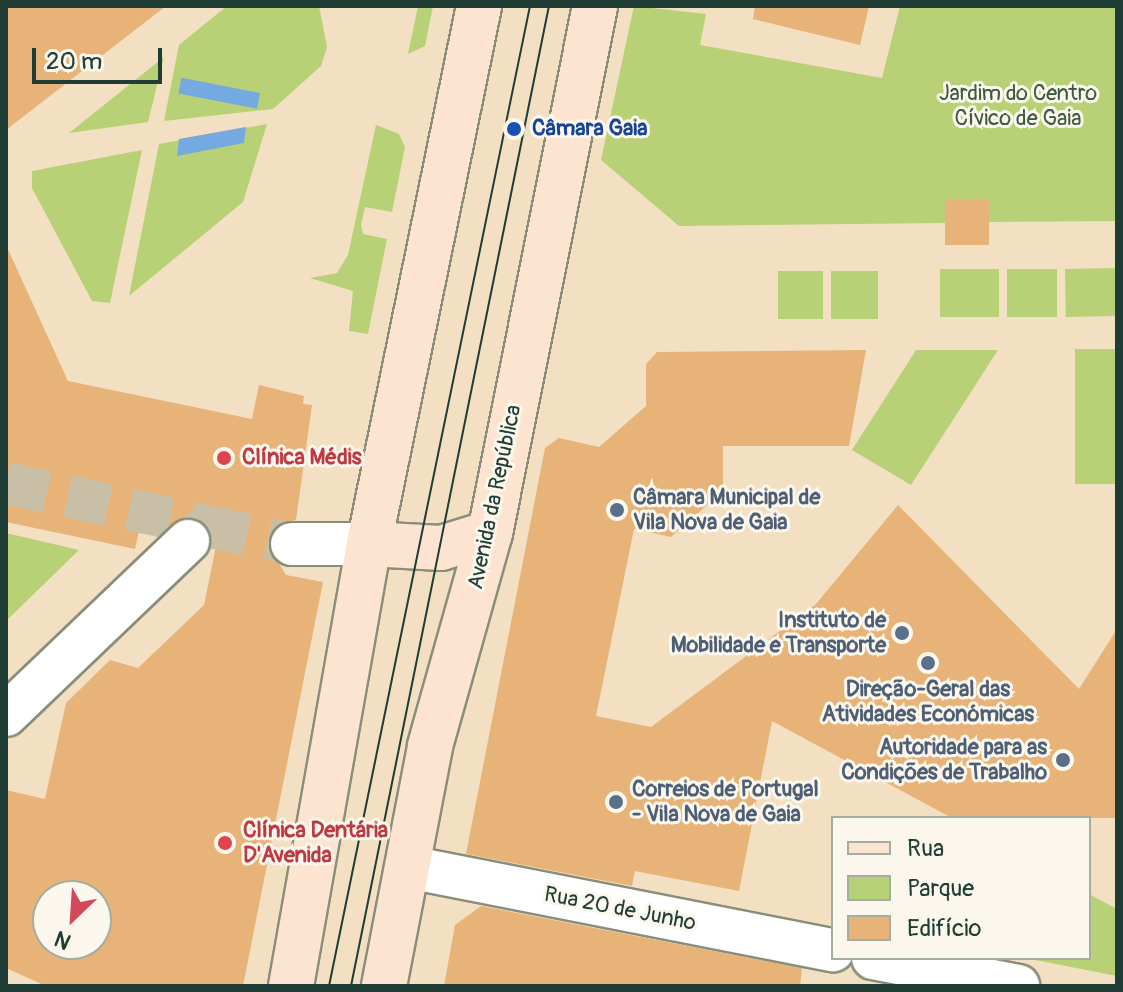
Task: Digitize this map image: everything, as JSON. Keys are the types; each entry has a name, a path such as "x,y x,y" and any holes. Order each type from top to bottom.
{"main road":[{"path":"291,986 369,544 479,6"},
{"name":"Avenida da República","path":"384,986 430,746 490,533 595,6"},
{"path":"369,544 441,548 490,533"}],"street":[{"path":"6,715 188,541"},
{"path":"292,544 369,544"},
{"name":"Rua 20 de Junho","path":"408,867 831,950"},
{"path":"883,960 1018,986"}],"green space":[{"path":"227,6 319,6 327,47 321,66 273,109 164,121 179,45"},
{"path":"418,6 433,6 425,46 408,54"},
{"name":"Jardim do Centro Cívico de Gaia","path":"634,6 706,14 700,45 882,78 900,6 1117,6 1117,221 989,222 989,200 945,200 945,223 679,226 601,160"},
{"path":"164,57 148,122 69,133"},
{"path":"267,124 243,202 129,296 159,144"},
{"path":"376,125 399,134 405,147 392,212 365,207 361,225 363,234 387,239 368,334 349,331 353,291 310,278 337,273 348,255"},
{"path":"142,150 110,303 92,301 32,188 32,171"},
{"path":"1116,268 1117,316 1066,317 1065,269"},
{"path":"940,269 999,269 999,317 940,317"},
{"path":"1007,269 1057,269 1057,317 1007,317"},
{"path":"778,271 823,271 823,319 778,319"},
{"path":"831,271 878,271 878,319 831,319"},
{"path":"1075,349 1117,349 1117,484 1075,484"},
{"path":"916,350 998,350 911,485 852,450"},
{"path":"6,533 79,550 6,621"},
{"path":"1091,895 1117,909 1117,976 1035,960 1091,960"}],"water":[{"path":"181,78 260,93 257,109 178,93"},
{"path":"246,127 244,143 177,156 179,139"}],"building":[{"path":"6,6 166,6 6,130"},
{"path":"755,6 869,6 860,45 753,19"},
{"path":"945,200 989,200 989,245 945,245"},
{"path":"6,245 68,381 252,419 259,385 304,396 303,404 312,405 296,520 279,524 268,545 286,575 323,582 243,986 46,986 6,968 6,790 45,799 66,703 110,660 138,668 204,605 216,546 194,518 160,535 139,531 135,549 6,522"},
{"path":"866,350 849,446 723,446 723,491 671,537 634,529 596,716 651,727 816,604 898,505 1079,689 1117,629 1117,818 948,816 772,721 739,891 635,871 632,886 466,854 545,448 559,438 599,447 646,406 646,364 657,352"},
{"path":"481,906 802,968 800,986 444,986 455,925"}],"tunnel":[{"path":"6,483 206,526"},
{"path":"188,541 206,526 292,544"}],"tram line":[{"path":"329,986 530,6"},
{"path":"351,986 549,6"}],"place":[{"name":"Câmara Gaia","path":"514,129"},
{"name":"Clínica Médis","path":"224,458"},
{"name":"Câmara Municipal de Vila Nova de Gaia","path":"617,510"},
{"name":"Instituto de Mobilidade e Transporte","path":"902,633"},
{"name":"Direção-Geral das Atividades Económicas","path":"928,663"},
{"name":"Autoridade para as Condições de Trabalho","path":"1063,760"},
{"name":"Correios de Portugal - Vila Nova de Gaia","path":"616,802"},
{"name":"Clínica Dentária D'Avenida","path":"225,843"}]}
